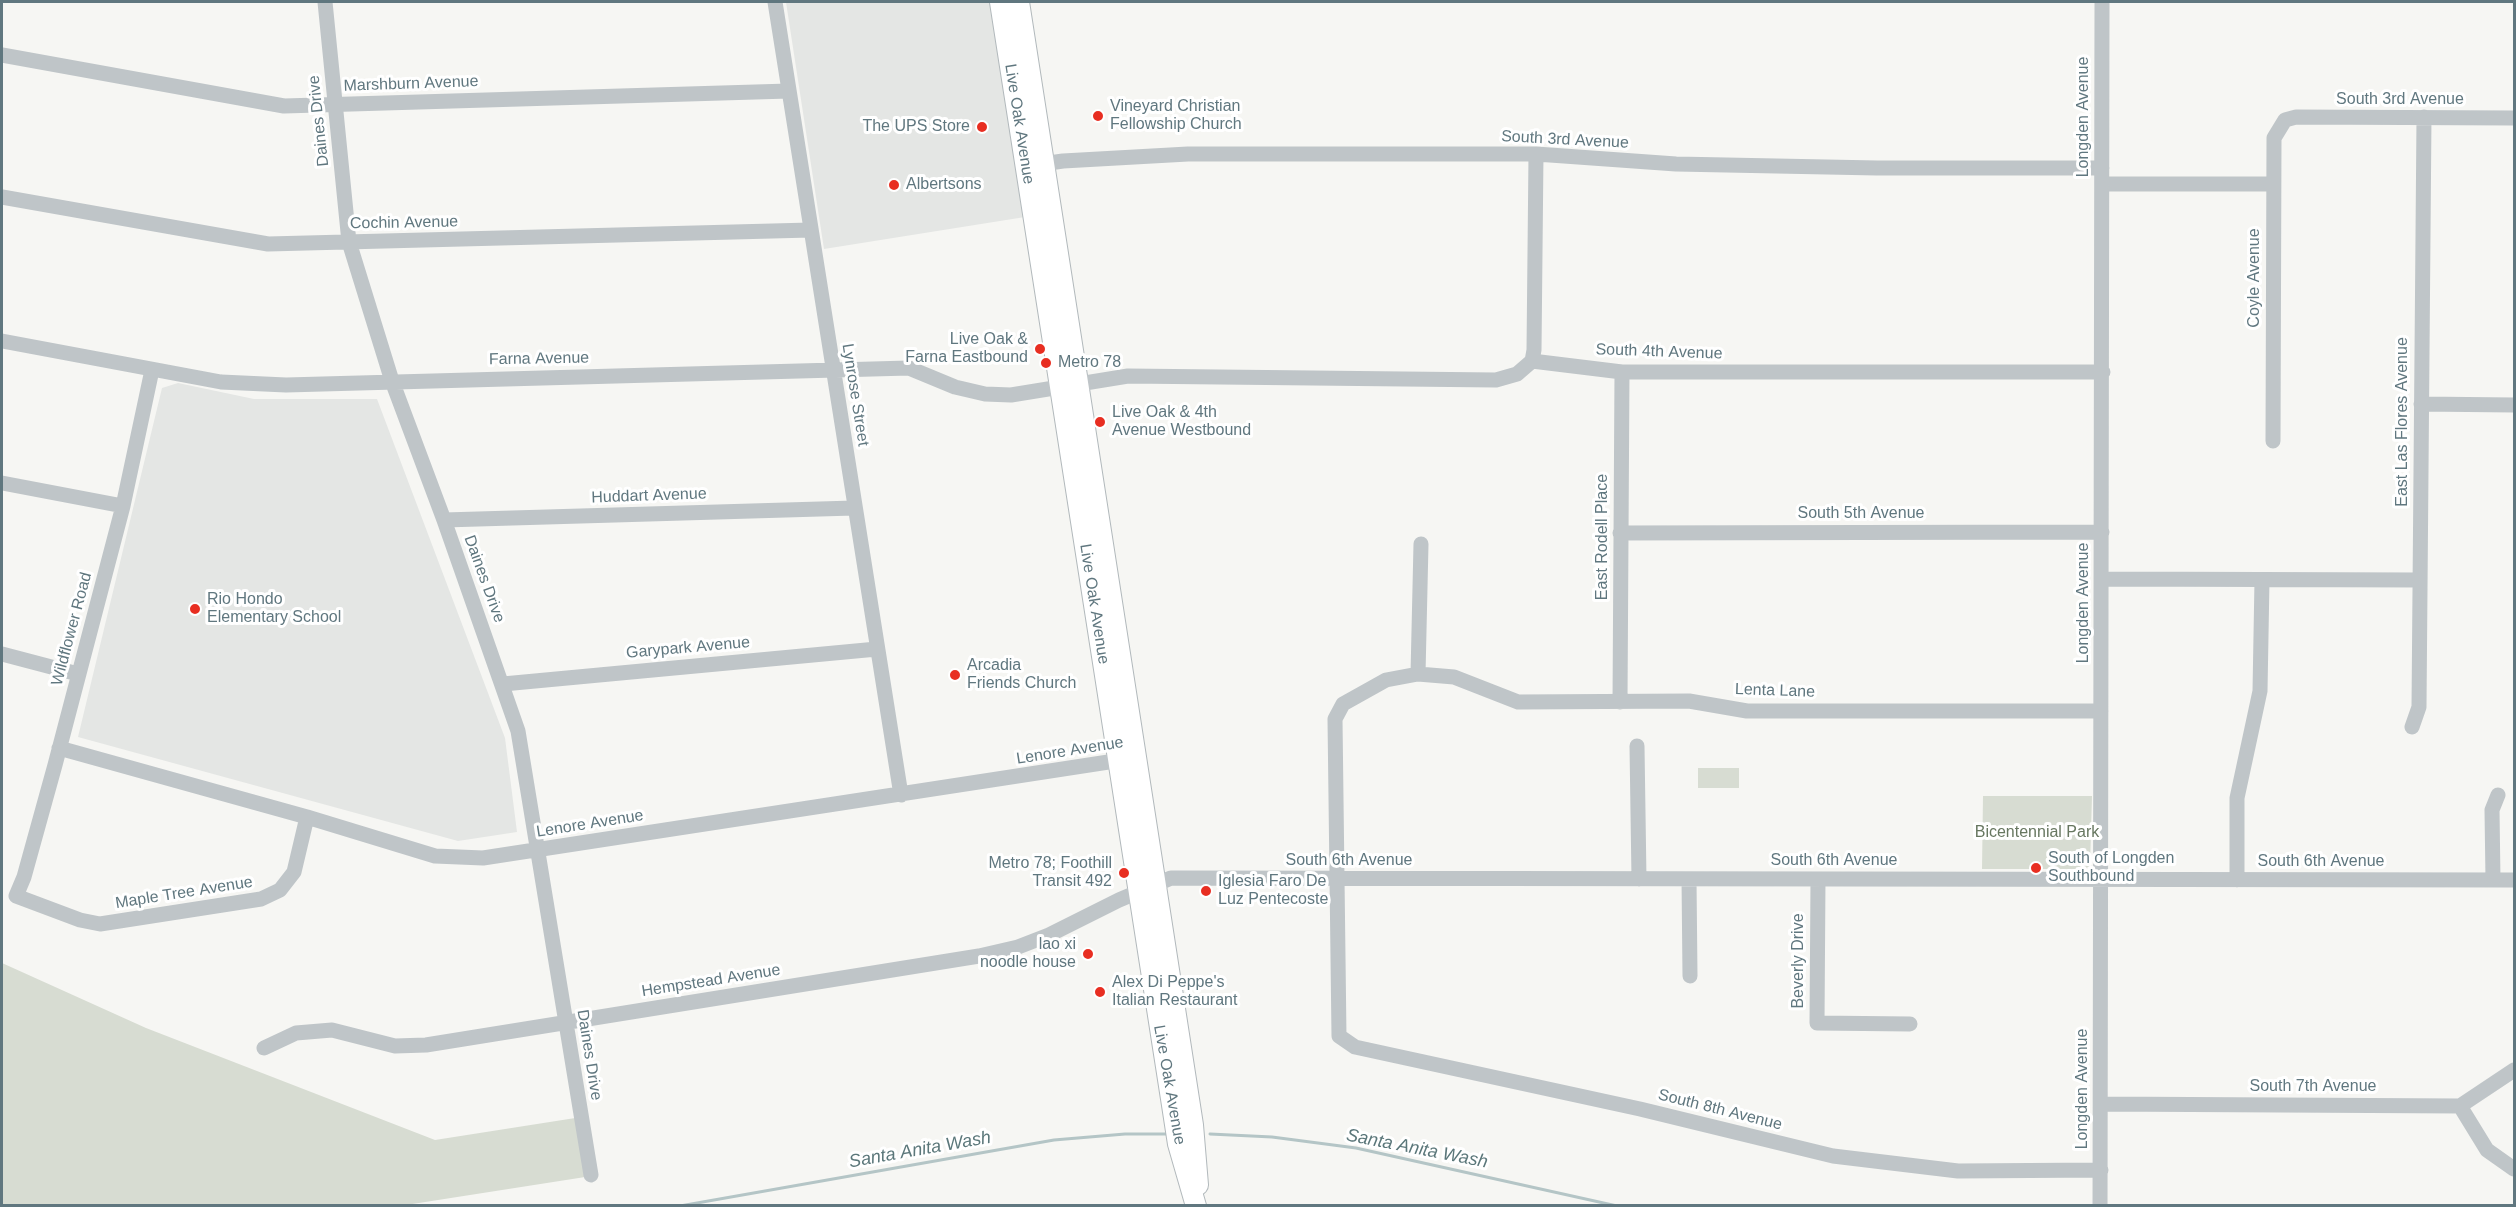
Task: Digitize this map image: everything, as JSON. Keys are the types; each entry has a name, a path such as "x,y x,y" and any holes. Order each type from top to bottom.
{"main road":[{"name":"Live Oak Avenue","path":"1000,2 1036,165"},
{"name":"Live Oak Avenue","path":"1019,2 1036,165 1069,387 1198,1206"}],"street":[{"name":"Daines Drive","path":"325,2 349,242 392,381 518,730 591,1175"},
{"name":"Lynrose Street","path":"775,2 900,795"},
{"name":"Longden Avenue","path":"2100,1206 2102,2"},
{"name":"Marshburn Avenue","path":"2,55 284,106 789,92"},
{"name":"South 3rd Avenue","path":"2285,120 2296,117 2514,118"},
{"name":"East Las Flores Avenue","path":"2412,727 2420,707 2424,117"},
{"name":"Coyle Avenue","path":"2273,441 2274,138 2285,120"},
{"name":"South 3rd Avenue","path":"1036,165 1188,154 1536,154 1676,164 1876,168 2273,184"},
{"path":"1069,387 1128,376 1496,380 1517,374 1532,361 1534,350 1536,154"},
{"name":"Cochin Avenue","path":"2,197 268,244 811,230"},
{"name":"Farna Avenue","path":"2,341 221,382 286,385 909,368 955,387 986,394 1011,395 1069,387"},
{"name":"South 4th Avenue","path":"1532,361 1622,372 2103,372"},
{"name":"Wildflower Road","path":"16,896 24,877 123,506 152,370"},
{"name":"East Rodell Place","path":"1620,702 1622,372"},
{"path":"2421,404 2514,405"},
{"path":"2,483 123,506"},
{"name":"Huddart Avenue","path":"444,520 854,508"},
{"name":"South 5th Avenue","path":"1620,533 2102,532"},
{"path":"1418,674 1422,544"},
{"path":"2102,579 2420,580"},
{"path":"2237,880 2237,798 2260,691 2262,580"},
{"name":"Garypark Avenue","path":"503,684 877,649"},
{"path":"2,654 78,674"},
{"name":"Lenta Lane","path":"1339,1036 1335,719 1343,704 1386,680 1418,674 1454,677 1518,702 1689,701 1747,711 2101,711"},
{"path":"1637,746 1639,879"},
{"name":"Lenore Avenue","path":"59,748 307,817 435,856 483,858 1022,777 1127,759"},
{"path":"2493,880 2492,810 2498,795"},
{"name":"Maple Tree Avenue","path":"16,896 80,920 100,924 261,899 280,890 294,872 307,817"},
{"name":"South 6th Avenue","path":"1147,888 1171,878 2514,880"},
{"path":"1689,879 1690,976"},
{"name":"Beverly Drive","path":"1818,879 1817,1023 1910,1024"},
{"name":"Hempstead Avenue","path":"264,1048 296,1033 314,1030 332,1030 395,1046 426,1045 979,956 1018,947 1049,935 1147,888"},
{"name":"South 8th Avenue","path":"1339,1036 1355,1047 1640,1109 1833,1156 1958,1171 2101,1170"},
{"path":"2514,1070 2460,1106 2487,1150 2514,1169"},
{"name":"South 7th Avenue","path":"2101,1104 2460,1106"}],"shaded area":[{"path":"786,2 991,2 1025,217 824,249"},
{"path":"178,383 254,399 377,399 505,738 517,832 458,841 78,737 162,388"}],"green space":[{"path":"1698,768 1739,768 1739,788 1698,788"},
{"name":"Bicentennial Park","path":"1983,796 2092,796 2090,866 2084,869 1982,869"},
{"path":"2,963 146,1028 435,1140 588,1116 598,1175 406,1205 2,1206"}],"waterway":[{"name":"Santa Anita Wash","path":"680,1206 1054,1140 1125,1134 1166,1134"},
{"name":"Santa Anita Wash","path":"1210,1134 1272,1137 1356,1148 1617,1206"}],"place":[{"name":"Vineyard Christian Fellowship Church","path":"1098,116"},
{"name":"The UPS Store","path":"982,127"},
{"name":"Albertsons","path":"894,185"},
{"name":"Live Oak & Farna Eastbound","path":"1040,349"},
{"name":"Metro 78","path":"1046,363"},
{"name":"Live Oak & 4th Avenue Westbound","path":"1100,422"},
{"name":"Rio Hondo Elementary School","path":"195,609"},
{"name":"Arcadia Friends Church","path":"955,675"},
{"name":"South of Longden Southbound","path":"2036,868"},
{"name":"Metro 78; Foothill Transit 492","path":"1124,873"},
{"name":"Iglesia Faro De Luz Pentecoste","path":"1206,891"},
{"name":"lao xi noodle house","path":"1088,954"},
{"name":"Alex Di Peppe's Italian Restaurant","path":"1100,992"}]}
